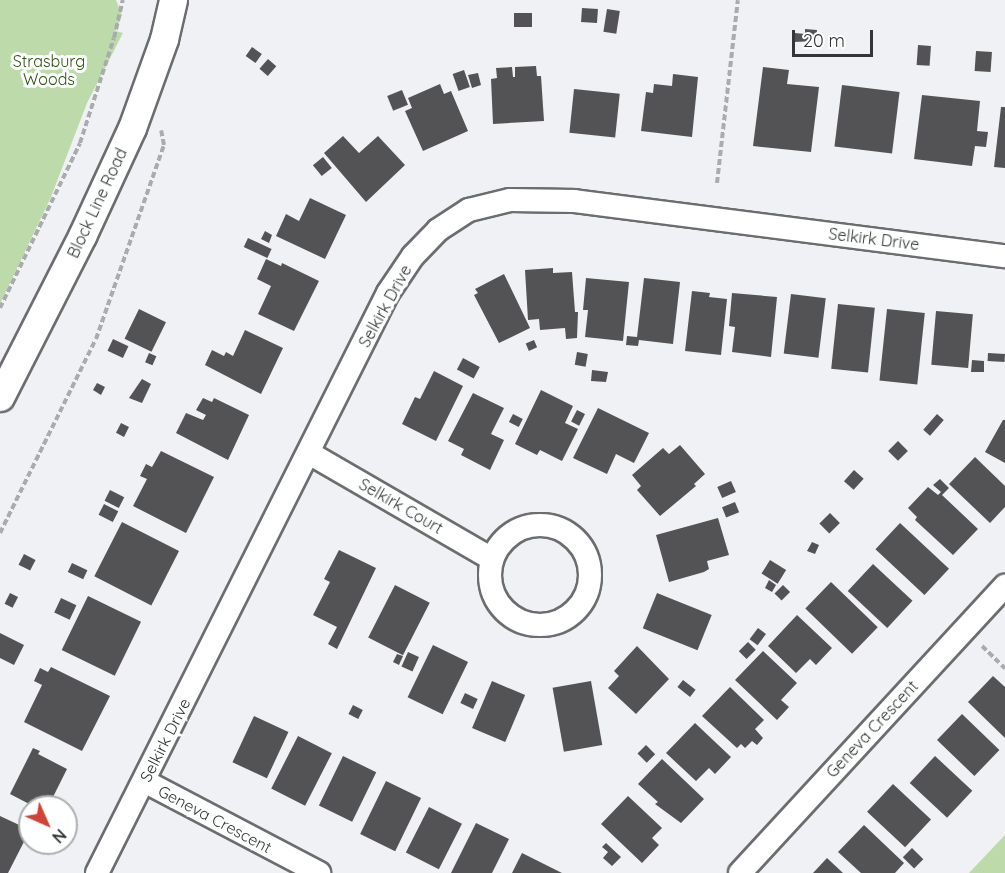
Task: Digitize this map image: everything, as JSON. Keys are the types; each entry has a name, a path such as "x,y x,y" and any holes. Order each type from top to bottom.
{"street":[{"name":"Block Line Road","path":"0,397 82,236 132,128 148,86 172,0"},
{"name":"Selkirk Drive","path":"97,873 388,293 413,256 438,230 469,210 510,200 574,201 1005,256"},
{"name":"Selkirk Court","path":"309,453 492,559"},
{"path":"539,524 563,529 580,543 590,564 590,582 584,601 568,617 549,625 530,625 508,615 499,605 491,589 489,576 492,559 504,539 518,529 539,524"},
{"name":"Geneva Crescent","path":"740,873 1005,586"},
{"name":"Geneva Crescent","path":"144,781 319,873"}],"path":[{"path":"0,308 80,143 114,38 123,0"},
{"path":"717,183 738,0"},
{"path":"0,533 96,339 164,145 148,86"},
{"path":"964,630 1005,668"}],"green space":[{"name":"Strasburg Woods","path":"0,0 116,0 122,15 116,31 123,33 87,103 51,197 0,304"},
{"path":"1005,835 1005,873 969,873"}],"building":[{"path":"582,8 598,9 597,23 581,22"},
{"path":"607,9 620,11 616,34 603,32"},
{"path":"514,13 532,13 532,27 514,27"},
{"path":"805,29 817,30 816,41 794,42 795,33 805,34"},
{"path":"918,45 931,46 930,66 917,65"},
{"path":"252,47 262,54 256,63 246,56"},
{"path":"976,51 992,52 991,72 975,71"},
{"path":"268,59 276,66 268,76 259,69"},
{"path":"536,66 537,76 541,76 544,121 493,124 491,79 497,78 496,68 512,67 513,77 515,77 515,67"},
{"path":"763,67 789,70 787,84 819,87 811,152 753,146"},
{"path":"464,70 470,87 459,91 453,74"},
{"path":"478,73 481,85 472,88 468,75"},
{"path":"673,74 698,77 692,137 641,131 646,92 653,93 654,84 672,86"},
{"path":"440,84 444,94 451,91 468,131 423,151 405,111 412,108 408,98"},
{"path":"842,85 900,92 892,154 834,147"},
{"path":"574,89 620,94 615,138 569,133"},
{"path":"402,90 408,105 393,111 387,96"},
{"path":"922,95 980,101 977,131 988,132 986,147 975,146 972,166 914,159"},
{"path":"1001,107 1005,107 1005,168 994,167"},
{"path":"343,136 359,153 378,136 405,165 366,202 324,153"},
{"path":"323,157 332,168 322,176 313,165"},
{"path":"310,198 346,215 325,259 276,236 286,214 299,221"},
{"path":"265,231 272,235 269,243 261,239"},
{"path":"248,238 272,249 267,258 244,247"},
{"path":"266,259 281,266 282,263 319,281 294,331 258,314 271,286 257,279"},
{"path":"553,268 553,273 572,272 575,312 578,312 577,338 566,339 565,328 540,330 539,319 528,320 525,270"},
{"path":"504,274 530,328 499,343 474,295 478,293 475,289"},
{"path":"586,278 629,282 623,341 585,337 588,310 583,310"},
{"path":"644,278 680,282 673,344 639,340 638,346 626,345 627,336 637,337"},
{"path":"692,291 710,293 709,297 727,299 721,355 685,351"},
{"path":"732,293 777,297 771,357 732,352 735,327 729,326"},
{"path":"791,294 826,298 818,358 784,354"},
{"path":"838,304 875,308 868,373 831,369"},
{"path":"139,309 166,322 151,352 125,339"},
{"path":"887,309 925,313 917,385 879,381"},
{"path":"936,311 973,314 968,368 931,365"},
{"path":"245,330 283,348 261,394 205,365 212,350 224,356 226,352 233,356"},
{"path":"113,339 128,346 123,358 108,351"},
{"path":"534,340 537,347 529,351 526,344"},
{"path":"577,352 588,354 586,367 575,365"},
{"path":"149,353 156,356 152,365 145,362"},
{"path":"988,353 1005,354 1005,362 988,361"},
{"path":"463,358 480,367 474,378 457,369"},
{"path":"972,360 984,361 984,372 971,372"},
{"path":"592,370 608,372 606,382 591,381"},
{"path":"434,371 463,386 436,441 402,424 415,397 420,399"},
{"path":"142,379 151,384 142,403 129,398"},
{"path":"97,383 105,387 101,395 93,390"},
{"path":"541,390 573,406 565,423 578,429 562,461 540,450 537,455 515,444"},
{"path":"473,393 504,408 491,434 504,440 490,470 461,455 464,449 448,441"},
{"path":"203,398 212,402 214,398 249,415 228,460 176,433 186,413 203,420 206,415 196,410"},
{"path":"598,408 649,433 634,463 616,454 607,474 573,458"},
{"path":"577,410 585,414 579,426 571,422"},
{"path":"513,414 523,419 519,427 509,422"},
{"path":"937,414 944,420 930,436 923,430"},
{"path":"1005,420 1005,463 985,452"},
{"path":"121,423 129,427 124,437 116,433"},
{"path":"898,441 908,451 898,461 888,451"},
{"path":"680,445 705,474 694,484 696,486 660,516 637,490 641,486 632,475 663,448 669,454"},
{"path":"161,451 214,477 186,533 133,506 147,479 140,476 146,464 152,467"},
{"path":"975,457 1005,486 1005,507 990,523 949,484"},
{"path":"854,470 864,479 854,490 844,481"},
{"path":"940,479 949,488 942,495 978,529 953,555 915,520 917,517 908,508 928,487 938,495 941,492 933,485"},
{"path":"731,481 736,492 722,498 717,487"},
{"path":"110,490 124,497 119,508 105,501"},
{"path":"735,502 739,512 726,517 722,507"},
{"path":"104,504 118,511 113,522 99,515"},
{"path":"830,513 840,523 829,534 819,524"},
{"path":"718,518 729,555 707,561 709,569 704,572 669,582 656,535"},
{"path":"122,522 179,551 151,605 94,576"},
{"path":"900,523 949,569 924,595 875,549"},
{"path":"812,542 819,545 815,554 807,551"},
{"path":"339,550 376,568 337,649 328,644 337,627 313,615 330,582 324,579"},
{"path":"24,554 36,560 30,571 19,565"},
{"path":"770,560 786,570 778,584 762,574"},
{"path":"72,563 87,570 83,579 68,572"},
{"path":"873,564 912,601 887,628 848,591"},
{"path":"769,580 776,585 772,592 765,588"},
{"path":"831,582 878,627 852,654 805,609"},
{"path":"395,585 430,603 403,655 368,638"},
{"path":"783,585 790,592 782,601 775,593"},
{"path":"10,593 18,597 13,608 5,604"},
{"path":"657,593 712,615 697,650 643,628"},
{"path":"88,596 141,622 115,676 62,650"},
{"path":"61,598 76,605 70,620 54,613"},
{"path":"797,615 832,648 816,665 810,659 796,673 768,646"},
{"path":"758,628 766,634 758,645 750,639"},
{"path":"0,633 24,645 14,665 0,658"},
{"path":"748,642 756,650 747,659 739,651"},
{"path":"433,645 468,662 443,714 408,697"},
{"path":"637,646 669,679 636,714 608,688 619,676 614,671"},
{"path":"763,651 797,683 781,700 789,707 777,720 735,680"},
{"path":"408,652 419,657 412,671 401,667"},
{"path":"397,654 403,656 399,665 393,662"},
{"path":"51,667 110,696 82,751 24,722 42,685 34,681 40,668 48,672"},
{"path":"993,676 1005,687 1005,738 968,702"},
{"path":"683,680 696,690 690,697 677,687"},
{"path":"492,681 525,695 505,742 472,728"},
{"path":"591,681 602,745 564,752 553,688"},
{"path":"730,687 764,720 755,729 763,738 757,745 752,741 745,748 741,744 737,748 702,716"},
{"path":"465,693 478,699 473,709 460,703"},
{"path":"353,705 363,710 358,719 348,714"},
{"path":"962,714 999,750 974,776 937,740"},
{"path":"254,716 288,732 267,778 232,762"},
{"path":"695,723 731,757 715,774 709,768 696,781 666,753"},
{"path":"298,736 332,753 305,806 271,789"},
{"path":"646,745 655,754 647,763 638,753"},
{"path":"33,748 40,751 38,754 67,769 54,795 18,795 18,798 10,794"},
{"path":"343,756 376,772 352,822 319,805"},
{"path":"935,756 972,791 947,818 910,783"},
{"path":"662,759 704,799 681,823 655,804 658,802 638,784"},
{"path":"386,781 421,798 395,851 360,834"},
{"path":"893,784 931,819 905,847 867,812"},
{"path":"628,796 662,828 652,838 659,845 642,863 601,824"},
{"path":"429,807 462,824 439,869 406,852"},
{"path":"0,816 18,824 18,853 8,873 0,873"},
{"path":"476,823 509,839 492,873 451,873"},
{"path":"864,825 904,863 895,873 861,873 838,852"},
{"path":"606,843 621,857 612,866 603,858 608,852 602,847"},
{"path":"912,848 923,859 914,869 903,857"},
{"path":"522,853 562,873 512,873"},
{"path":"827,858 843,873 813,873"}]}
